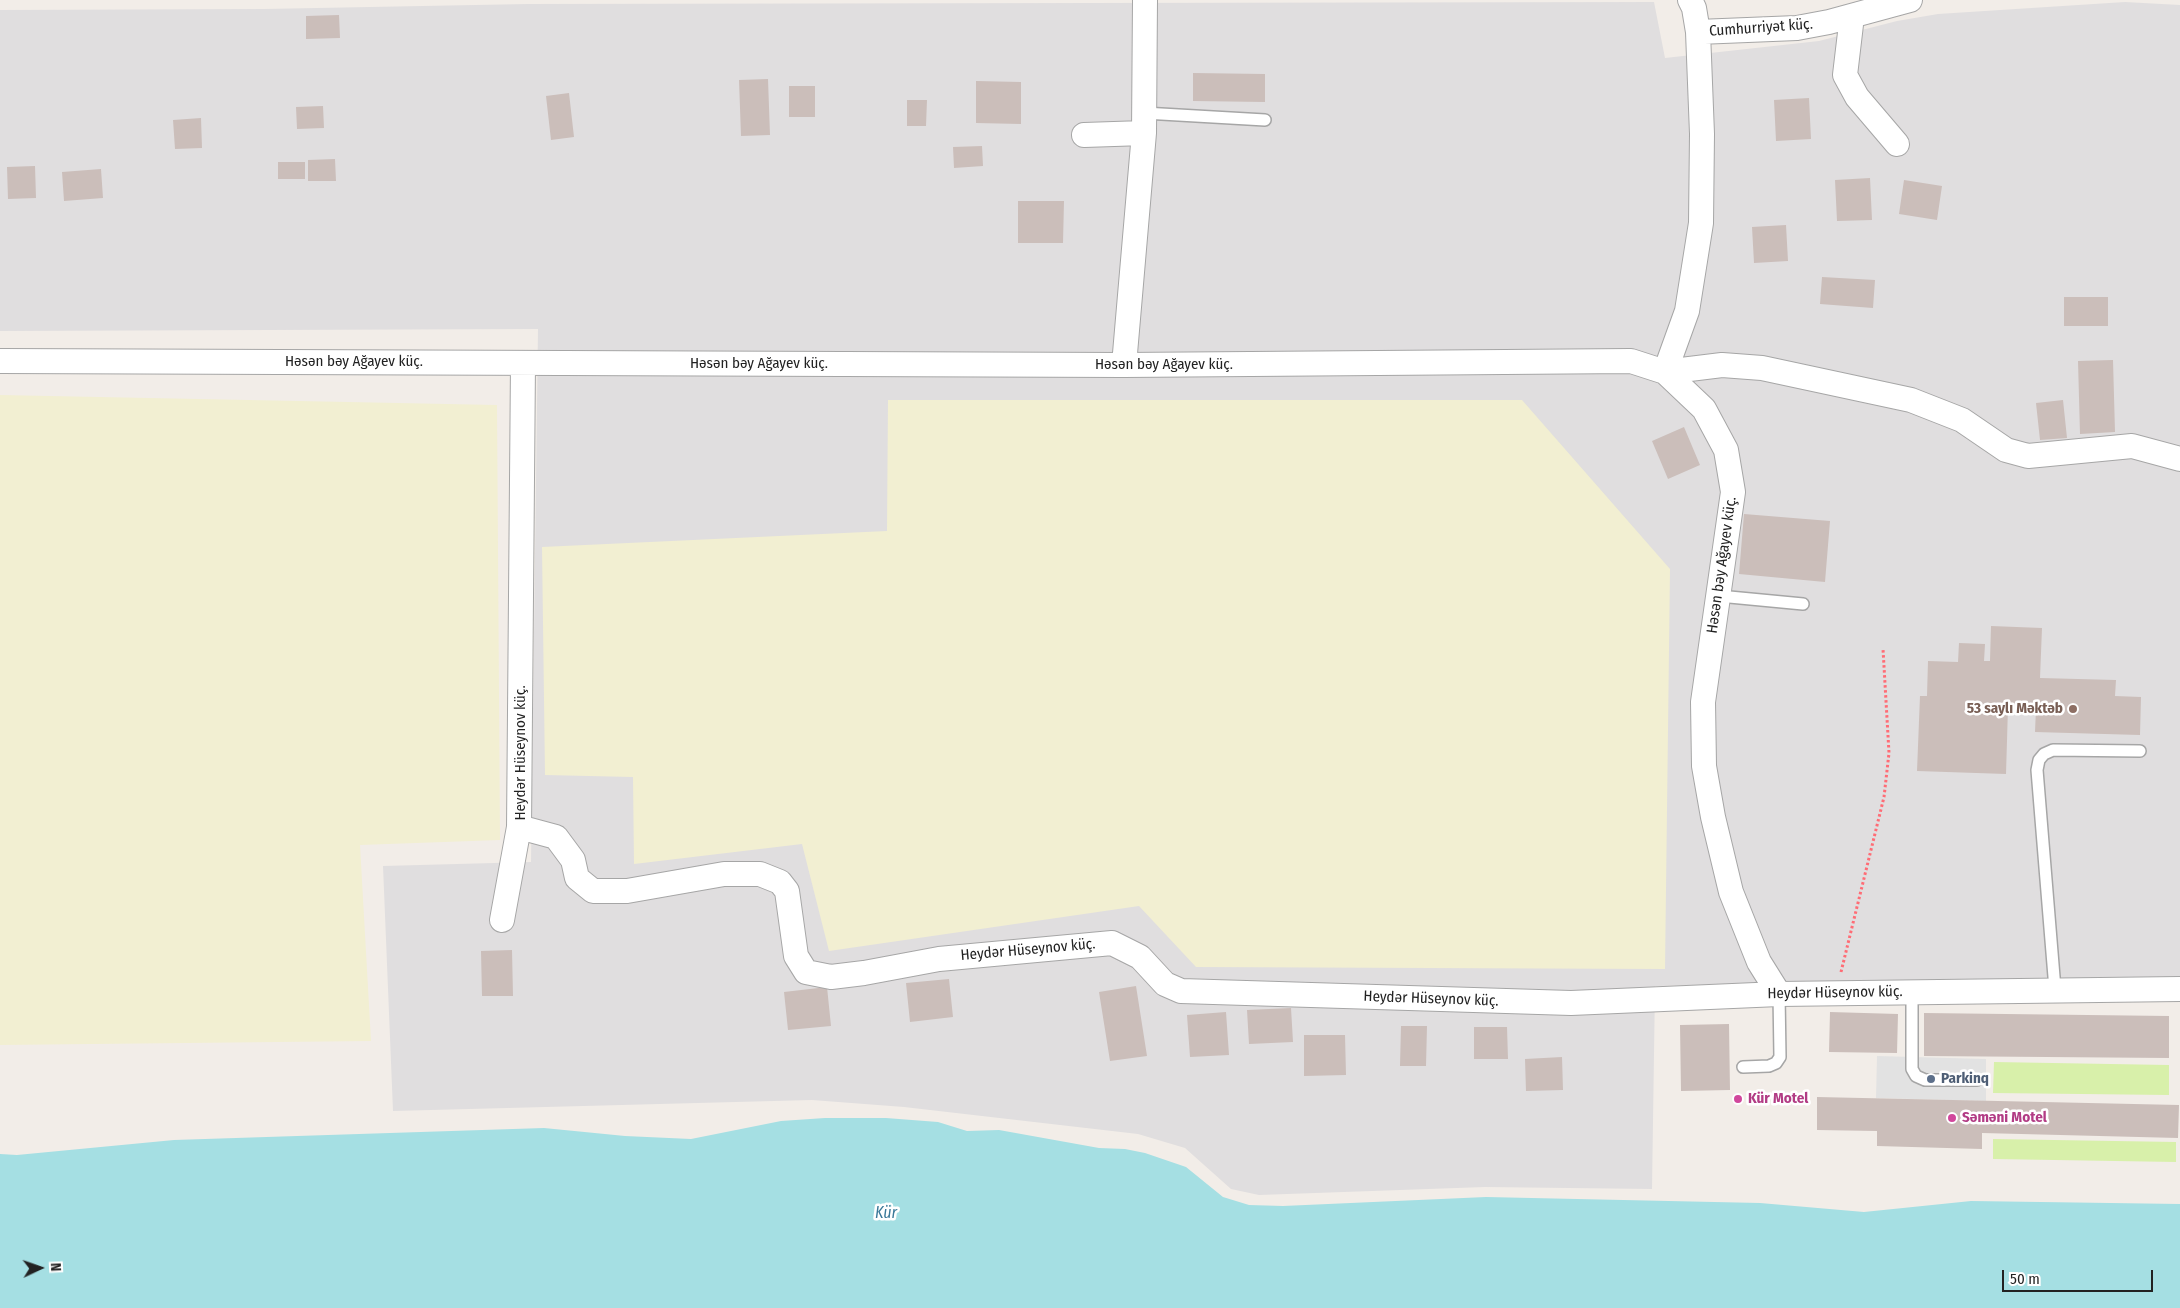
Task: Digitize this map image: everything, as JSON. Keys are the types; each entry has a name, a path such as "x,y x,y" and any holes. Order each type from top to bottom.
{"street":[{"path":"1124,365 1144,123 1145,0"},
{"path":"1690,0 1694,8 1698,32 1702,134 1701,223 1687,311 1665,372 1722,365 1762,368 1911,400 1962,420 2006,450 2028,456 2132,446 2180,459"},
{"name":"Cumhurriyət küç.","path":"1698,32 1797,28 1852,16 1910,0"},
{"path":"1852,16 1845,76 1857,97 1897,144"},
{"path":"1084,134 1144,123"},
{"name":"Həsən bəy Ağayev küç.","path":"0,361 1124,365 1631,361 1665,372 1704,409 1726,450 1733,492 1703,702 1704,766 1713,817 1731,892 1759,962 1778,994"},
{"name":"Heydər Hüseynov küç.","path":"523,363 520,827 556,837 573,860 577,878 593,891 627,891 724,874 760,874 780,882 787,892 796,956 806,972 831,977 864,973 938,959 1112,943 1140,957 1165,984 1181,991 1571,1004 1837,992 2180,988"},
{"path":"502,920 520,827"}],"lane":[{"path":"1144,123 1265,120"},
{"path":"1719,596 1803,604"},
{"path":"2055,989 2038,770 2039,760 2044,754 2053,750 2140,751"},
{"path":"1912,991 1912,1069 1916,1076 1925,1080 1977,1080"},
{"path":"1743,1067 1769,1066 1776,1063 1780,1057 1778,994"}],"path":[{"path":"1837,992 1884,797 1889,753 1883,649"}],"shaded area":[{"path":"1654,2 1665,58 1819,41 1897,21 1938,14 2125,2 2180,5 2180,979 1655,986 1652,1189 1485,1187 1259,1195 1231,1189 1185,1148 1138,1134 904,1107 812,1100 393,1111 383,866 531,862 538,329 0,331 0,10 264,9 528,4"},
{"path":"0,395 497,405 500,840 360,845 371,1041 0,1045"},
{"path":"888,400 1522,400 1670,569 1665,969 1196,967 1139,906 829,951 802,844 634,864 633,777 545,775 542,547 887,531"},
{"name":"Parkinq","path":"1877,1056 1986,1059 1986,1101 1876,1098"}],"green space":[{"path":"1994,1062 2169,1065 2169,1095 1993,1093"},
{"path":"1993,1139 2176,1142 2176,1162 1993,1159"}],"water":[{"name":"Kür","path":"825,1118 886,1118 938,1122 967,1131 999,1130 1099,1148 1125,1149 1145,1153 1186,1167 1223,1197 1249,1205 1283,1206 1486,1197 1760,1203 1864,1212 1971,1201 2180,1204 2180,1308 0,1308 0,1154 17,1155 174,1140 544,1128 625,1136 691,1139 781,1121"}],"building":[{"path":"339,15 340,38 306,39 306,16"},
{"path":"1193,73 1265,74 1265,102 1193,101"},
{"path":"768,79 770,135 741,136 739,80"},
{"path":"976,81 1021,82 1021,124 976,123"},
{"path":"789,86 815,86 815,117 789,117"},
{"path":"569,93 574,137 551,140 546,96"},
{"path":"1809,98 1811,139 1776,141 1774,100"},
{"path":"907,100 927,100 926,126 907,126"},
{"path":"323,106 324,128 297,129 296,107"},
{"path":"201,118 202,148 175,149 173,120"},
{"path":"982,146 983,166 954,168 953,147"},
{"path":"335,159 336,181 308,181 308,160"},
{"path":"278,162 305,162 305,179 278,179"},
{"path":"35,166 36,198 8,199 7,167"},
{"path":"101,169 103,198 64,201 62,172"},
{"path":"1870,178 1872,220 1837,221 1835,180"},
{"path":"1904,180 1942,186 1937,220 1899,214"},
{"path":"1018,201 1064,201 1063,243 1018,243"},
{"path":"1786,225 1788,261 1754,263 1752,227"},
{"path":"1822,277 1875,280 1873,308 1820,304"},
{"path":"2064,297 2108,297 2108,326 2064,326"},
{"path":"2113,360 2115,432 2080,434 2078,361"},
{"path":"2063,400 2067,438 2040,440 2036,403"},
{"path":"1684,427 1700,465 1668,479 1652,441"},
{"path":"1744,514 1830,521 1825,582 1739,574"},
{"path":"1991,626 2042,628 2040,678 2116,680 2115,696 2141,697 2140,735 2035,732 2036,708 2008,707 2006,774 1917,771 1920,696 1927,696 1928,661 1958,662 1959,643 1985,644 1984,661 1990,661"},
{"path":"512,950 513,996 482,996 481,951"},
{"path":"949,979 953,1017 910,1022 906,983"},
{"path":"1136,986 1147,1056 1110,1061 1099,992"},
{"path":"827,987 831,1026 788,1030 784,992"},
{"path":"1291,1008 1293,1042 1249,1044 1247,1010"},
{"path":"1226,1012 1229,1055 1190,1057 1187,1015"},
{"path":"1830,1012 1898,1014 1897,1053 1829,1052"},
{"path":"1924,1013 2169,1016 2169,1058 1924,1056"},
{"path":"1729,1024 1730,1090 1681,1091 1680,1025"},
{"path":"1401,1026 1427,1026 1426,1066 1400,1066"},
{"path":"1474,1027 1507,1027 1508,1059 1474,1059"},
{"path":"1304,1035 1345,1035 1346,1075 1304,1076"},
{"path":"1562,1057 1563,1090 1526,1091 1525,1059"},
{"path":"1817,1097 2179,1105 2178,1138 1982,1133 1982,1149 1877,1146 1877,1131 1817,1130"}],"place":[{"name":"53 saylı Məktəb","path":"2073,709"},
{"name":"Parkinq","path":"1931,1079"},
{"name":"Kür Motel","path":"1738,1099"},
{"name":"Səməni Motel","path":"1952,1118"}]}
